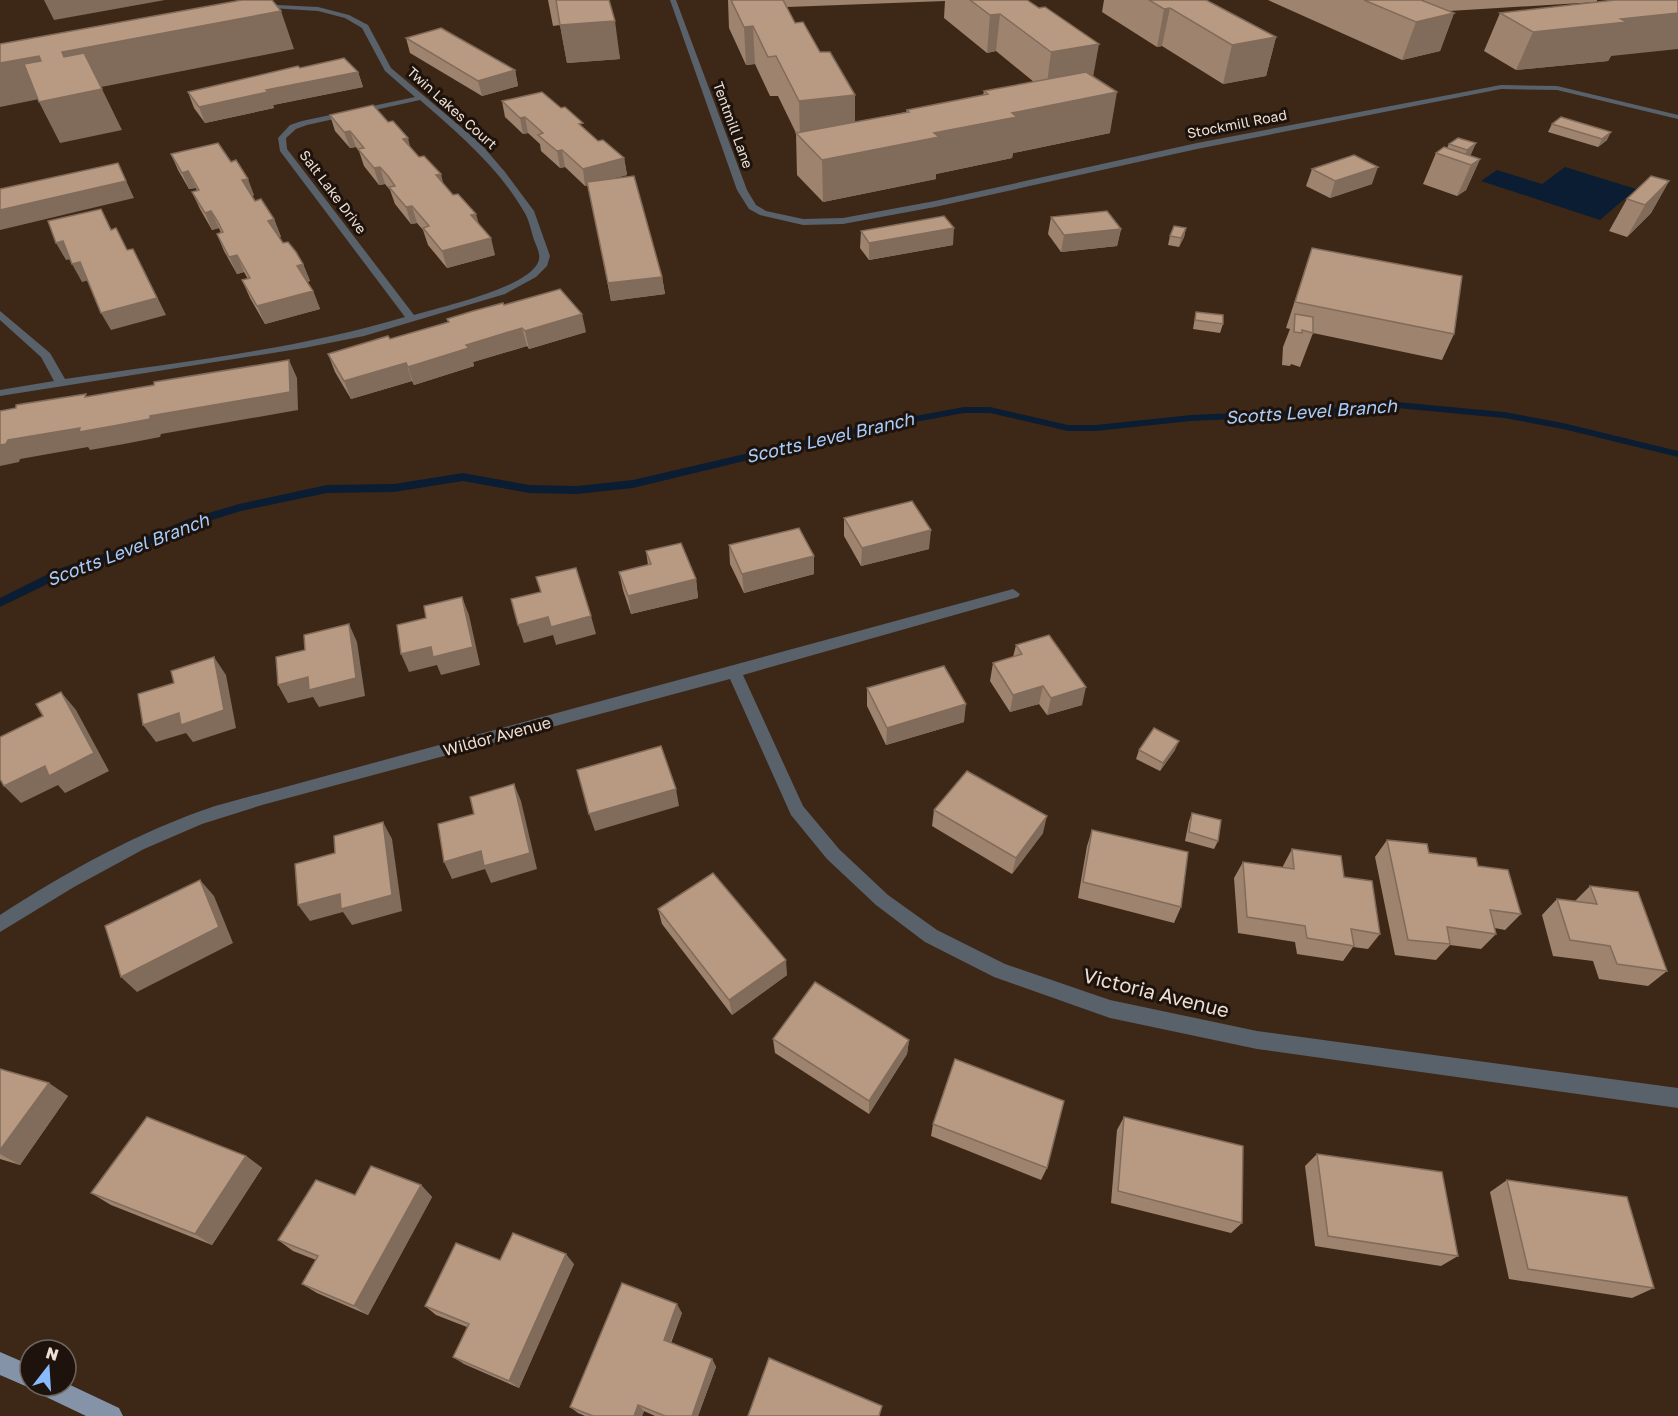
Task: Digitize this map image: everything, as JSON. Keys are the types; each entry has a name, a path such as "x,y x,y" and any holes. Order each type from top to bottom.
{"main road":[{"path":"0,1363 18,1371"},
{"path":"73,1398 111,1416"}],"street":[{"name":"Tentmill Lane","path":"673,0 742,190 753,207 763,213 802,222"},
{"name":"Twin Lakes Court","path":"0,393 304,345 364,333 501,292 532,275 542,266 545,256 529,211 502,174 478,146 388,69 365,27 358,21 318,9 274,6 242,8"},
{"name":"Stockmill Road","path":"802,222 843,221 935,204 1197,146 1494,88 1557,88 1678,117"},
{"name":"Salt Lake Drive","path":"412,319 283,149 282,138 293,128 305,123 420,98"},
{"path":"0,314 46,355 61,383"},
{"name":"Wildor Avenue","path":"0,924 46,894 117,854 187,823 261,798 734,672 1013,594"},
{"name":"Victoria Avenue","path":"734,672 797,810 833,854 882,900 931,936 1000,971 1110,1009 1257,1040 1678,1098"}],"water":[{"path":"1565,167 1636,189 1600,220 1481,181 1497,170 1542,184"}],"building":[{"path":"242,0 272,0 281,11 62,52 64,57 84,53 102,89 39,102 24,64 41,61 39,56 0,63 0,44"},
{"path":"556,0 609,0 615,21 560,25"},
{"path":"731,0 783,0 795,23 803,22 820,52 830,52 855,95 799,101 776,56 768,57 753,26 744,27"},
{"path":"970,0 1027,0 1039,8 1045,7 1099,44 1051,52 1000,14 990,15"},
{"path":"1149,0 1206,0 1276,37 1232,45 1170,8 1164,9"},
{"path":"1364,0 1421,0 1454,13 1416,22"},
{"path":"1615,0 1678,0 1678,13 1621,19 1627,22 1533,32 1500,13"},
{"path":"441,28 515,70 478,81 406,38"},
{"path":"344,58 358,72 266,90 268,92 199,107 188,92 298,66 300,68"},
{"path":"1086,72 1117,92 1012,113 1017,117 934,133 939,137 822,160 796,133 909,112 907,110 988,94 984,91"},
{"path":"542,92 561,108 565,107 598,141 603,140 624,158 583,169 562,150 557,151 538,135 543,133 525,117 520,118 502,101"},
{"path":"373,105 388,122 393,121 408,138 403,139 419,157 424,156 441,174 436,175 453,195 458,194 476,214 471,215 491,238 442,251 423,228 429,226 412,206 406,207 389,187 395,186 388,176 380,167 374,168 358,149 364,148 350,131 344,132 330,115"},
{"path":"1561,117 1611,132 1602,139 1552,124"},
{"path":"1458,138 1476,143 1467,150 1449,144"},
{"path":"218,143 231,162 236,160 248,179 242,180 255,201 261,199 274,219 268,221 283,243 288,242 296,252 303,264 297,266 313,291 257,306 242,280 250,278 237,255 229,257 217,234 223,232 218,222 211,211 205,213 192,192 199,190 188,171 182,173 171,154"},
{"path":"1444,147 1480,159 1471,165 1436,153"},
{"path":"1354,155 1378,167 1335,181 1312,169"},
{"path":"118,163 126,181 0,210 0,189"},
{"path":"634,176 662,277 608,283 587,182"},
{"path":"1651,176 1669,181 1645,205 1627,199"},
{"path":"101,209 111,230 116,228 127,250 133,249 157,298 101,313 80,262 72,264 63,241 56,243 48,221"},
{"path":"1107,211 1121,229 1064,235 1051,217"},
{"path":"944,216 954,228 869,243 861,231"},
{"path":"1174,226 1186,228 1181,238 1170,236"},
{"path":"1312,248 1462,276 1454,334 1295,302"},
{"path":"560,289 582,314 525,331 522,328 466,345 469,348 408,367 406,363 344,381 328,354 388,336 390,339 449,322 447,319 473,311"},
{"path":"1196,312 1223,315 1223,324 1195,320"},
{"path":"1295,314 1313,317 1313,333 1302,330 1302,333 1294,332"},
{"path":"289,360 290,392 150,416 150,419 79,432 80,428 8,440 6,444 0,445 0,411 16,408 16,405 86,394 85,397 154,385 154,382"},
{"path":"912,501 931,530 862,548 844,518"},
{"path":"799,528 814,556 742,574 729,545"},
{"path":"681,543 696,579 628,596 619,572 651,564 646,551"},
{"path":"576,568 591,616 551,627 548,617 518,625 511,599 541,592 536,577"},
{"path":"462,597 473,647 433,657 431,647 401,654 397,625 426,618 424,606"},
{"path":"349,624 356,678 309,690 308,677 278,685 276,657 305,650 304,635"},
{"path":"1049,635 1086,687 1051,698 1043,686 1013,695 993,663 1022,654 1016,645"},
{"path":"214,657 224,710 181,725 179,713 143,725 138,694 174,683 171,671"},
{"path":"944,666 966,704 887,728 867,688"},
{"path":"61,692 94,753 49,776 45,766 4,786 0,779 0,737 43,716 36,704"},
{"path":"1154,728 1179,741 1163,763 1139,750"},
{"path":"661,746 676,789 589,814 577,770"},
{"path":"967,771 1047,816 1016,858 934,810"},
{"path":"514,784 530,853 484,866 481,851 444,862 438,824 474,814 470,797"},
{"path":"1192,813 1221,820 1218,841 1189,832"},
{"path":"383,822 392,895 341,909 340,894 298,905 295,864 335,853 334,836"},
{"path":"1092,830 1188,852 1181,907 1083,882"},
{"path":"1387,840 1427,844 1429,853 1476,858 1478,866 1508,870 1521,914 1490,910 1496,934 1447,927 1450,944 1408,940"},
{"path":"1292,849 1341,856 1344,877 1372,881 1380,934 1351,929 1354,946 1307,938 1305,926 1247,917 1243,862 1294,869"},
{"path":"713,873 786,960 729,1000 658,909"},
{"path":"200,880 219,927 121,977 105,926"},
{"path":"1590,886 1638,892 1667,971 1617,964 1610,946 1570,940 1557,899 1597,904"},
{"path":"815,982 909,1040 869,1101 773,1039"},
{"path":"955,1059 1064,1101 1047,1168 933,1124"},
{"path":"0,1069 49,1083 0,1150"},
{"path":"147,1117 246,1156 195,1234 91,1193"},
{"path":"1124,1117 1243,1146 1242,1223 1118,1191"},
{"path":"1317,1154 1442,1172 1458,1256 1328,1236"},
{"path":"371,1166 421,1185 354,1306 302,1284 318,1256 278,1240 316,1180 355,1195"},
{"path":"1507,1180 1627,1197 1654,1288 1528,1269"},
{"path":"513,1233 566,1254 509,1381 453,1357 469,1324 425,1306 456,1243 500,1260"},
{"path":"622,1283 677,1304 664,1340 712,1359 692,1416 665,1416 638,1405 634,1416 593,1416 570,1407"},
{"path":"769,1358 882,1406 879,1416 748,1416"}],"waterway":[{"name":"Scotts Level Branch","path":"0,603 62,572 116,554 192,522 239,508 327,489 394,488 463,477 529,489 577,490 633,484 877,426 964,410 990,410 1068,428 1096,428 1191,418 1305,413 1397,405 1504,415 1563,426 1678,454"}]}
